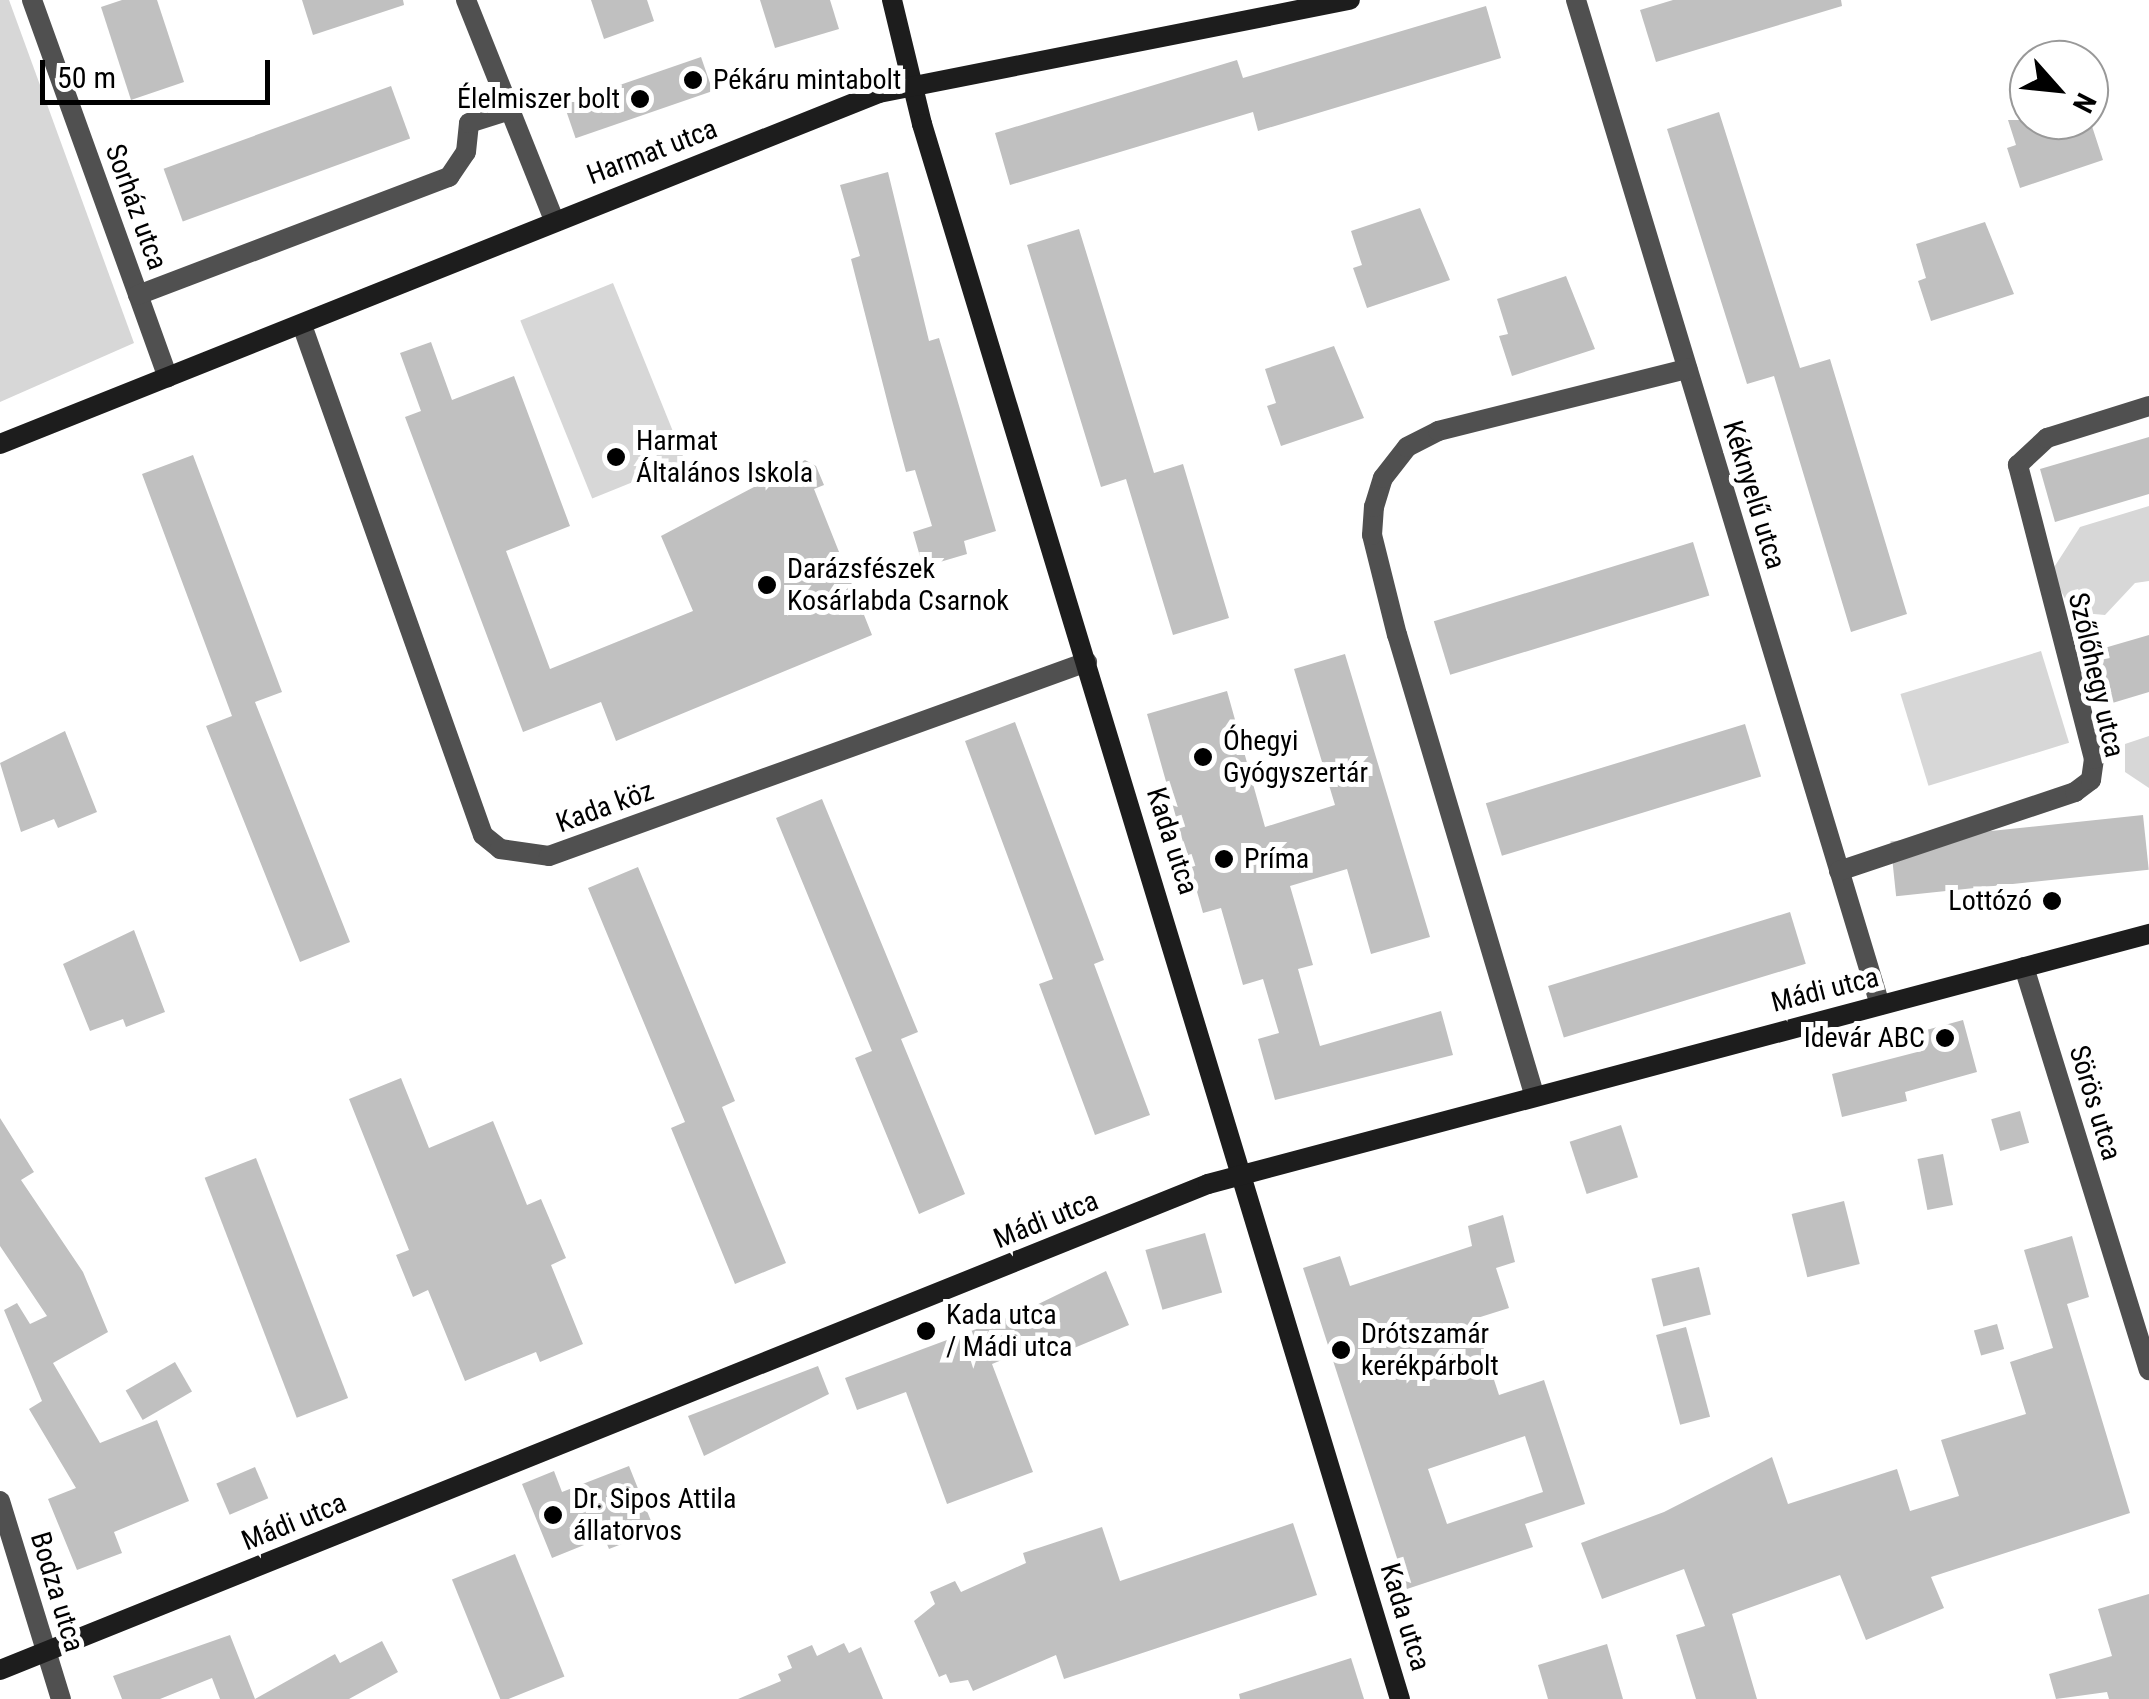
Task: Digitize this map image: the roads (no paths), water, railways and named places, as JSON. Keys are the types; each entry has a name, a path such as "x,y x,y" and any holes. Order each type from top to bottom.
{"street":[{"name":"Sorház utca","path":"32,0 168,377"},
{"path":"466,0 554,220"},
{"name":"Kada utca","path":"892,0 1400,1699"},
{"name":"Harmat utca","path":"0,444 879,93 1350,0"},
{"name":"Kéknyelű utca","path":"1576,0 1880,1005"},
{"path":"138,296 449,177 466,152 469,122 510,110"},
{"name":"Kada köz","path":"302,325 484,835 525,856 550,856 1087,662"},
{"path":"1534,1094 1397,635 1372,535 1374,507 1383,478 1407,447 1438,431 1687,369"},
{"name":"Szőlőhegy utca","path":"1839,870 2075,792 2091,780 2094,759 2018,465 2047,438 2149,406"},
{"name":"Mádi utca","path":"0,1670 1241,1174 2149,934"},
{"name":"Sörös utca","path":"2024,967 2149,1370"},
{"name":"Bodza utca","path":"0,1501 62,1699"}],"place":[{"name":"Pékáru mintabolt","path":"693,80"},
{"name":"Élelmiszer bolt","path":"640,99"},
{"name":"Harmat Általános Iskola","path":"616,457"},
{"name":"Darázsfészek Kosárlabda Csarnok","path":"767,585"},
{"name":"Óhegyi Gyógyszertár","path":"1203,757"},
{"name":"Príma","path":"1224,859"},
{"name":"Lottózó","path":"2052,901"},
{"name":"Idevár ABC","path":"1945,1038"},
{"name":"Kada utca / Mádi utca","path":"926,1331"},
{"name":"Drótszamár kerékpárbolt","path":"1341,1350"},
{"name":"Dr. Sipos Attila állatorvos","path":"553,1515"}]}
